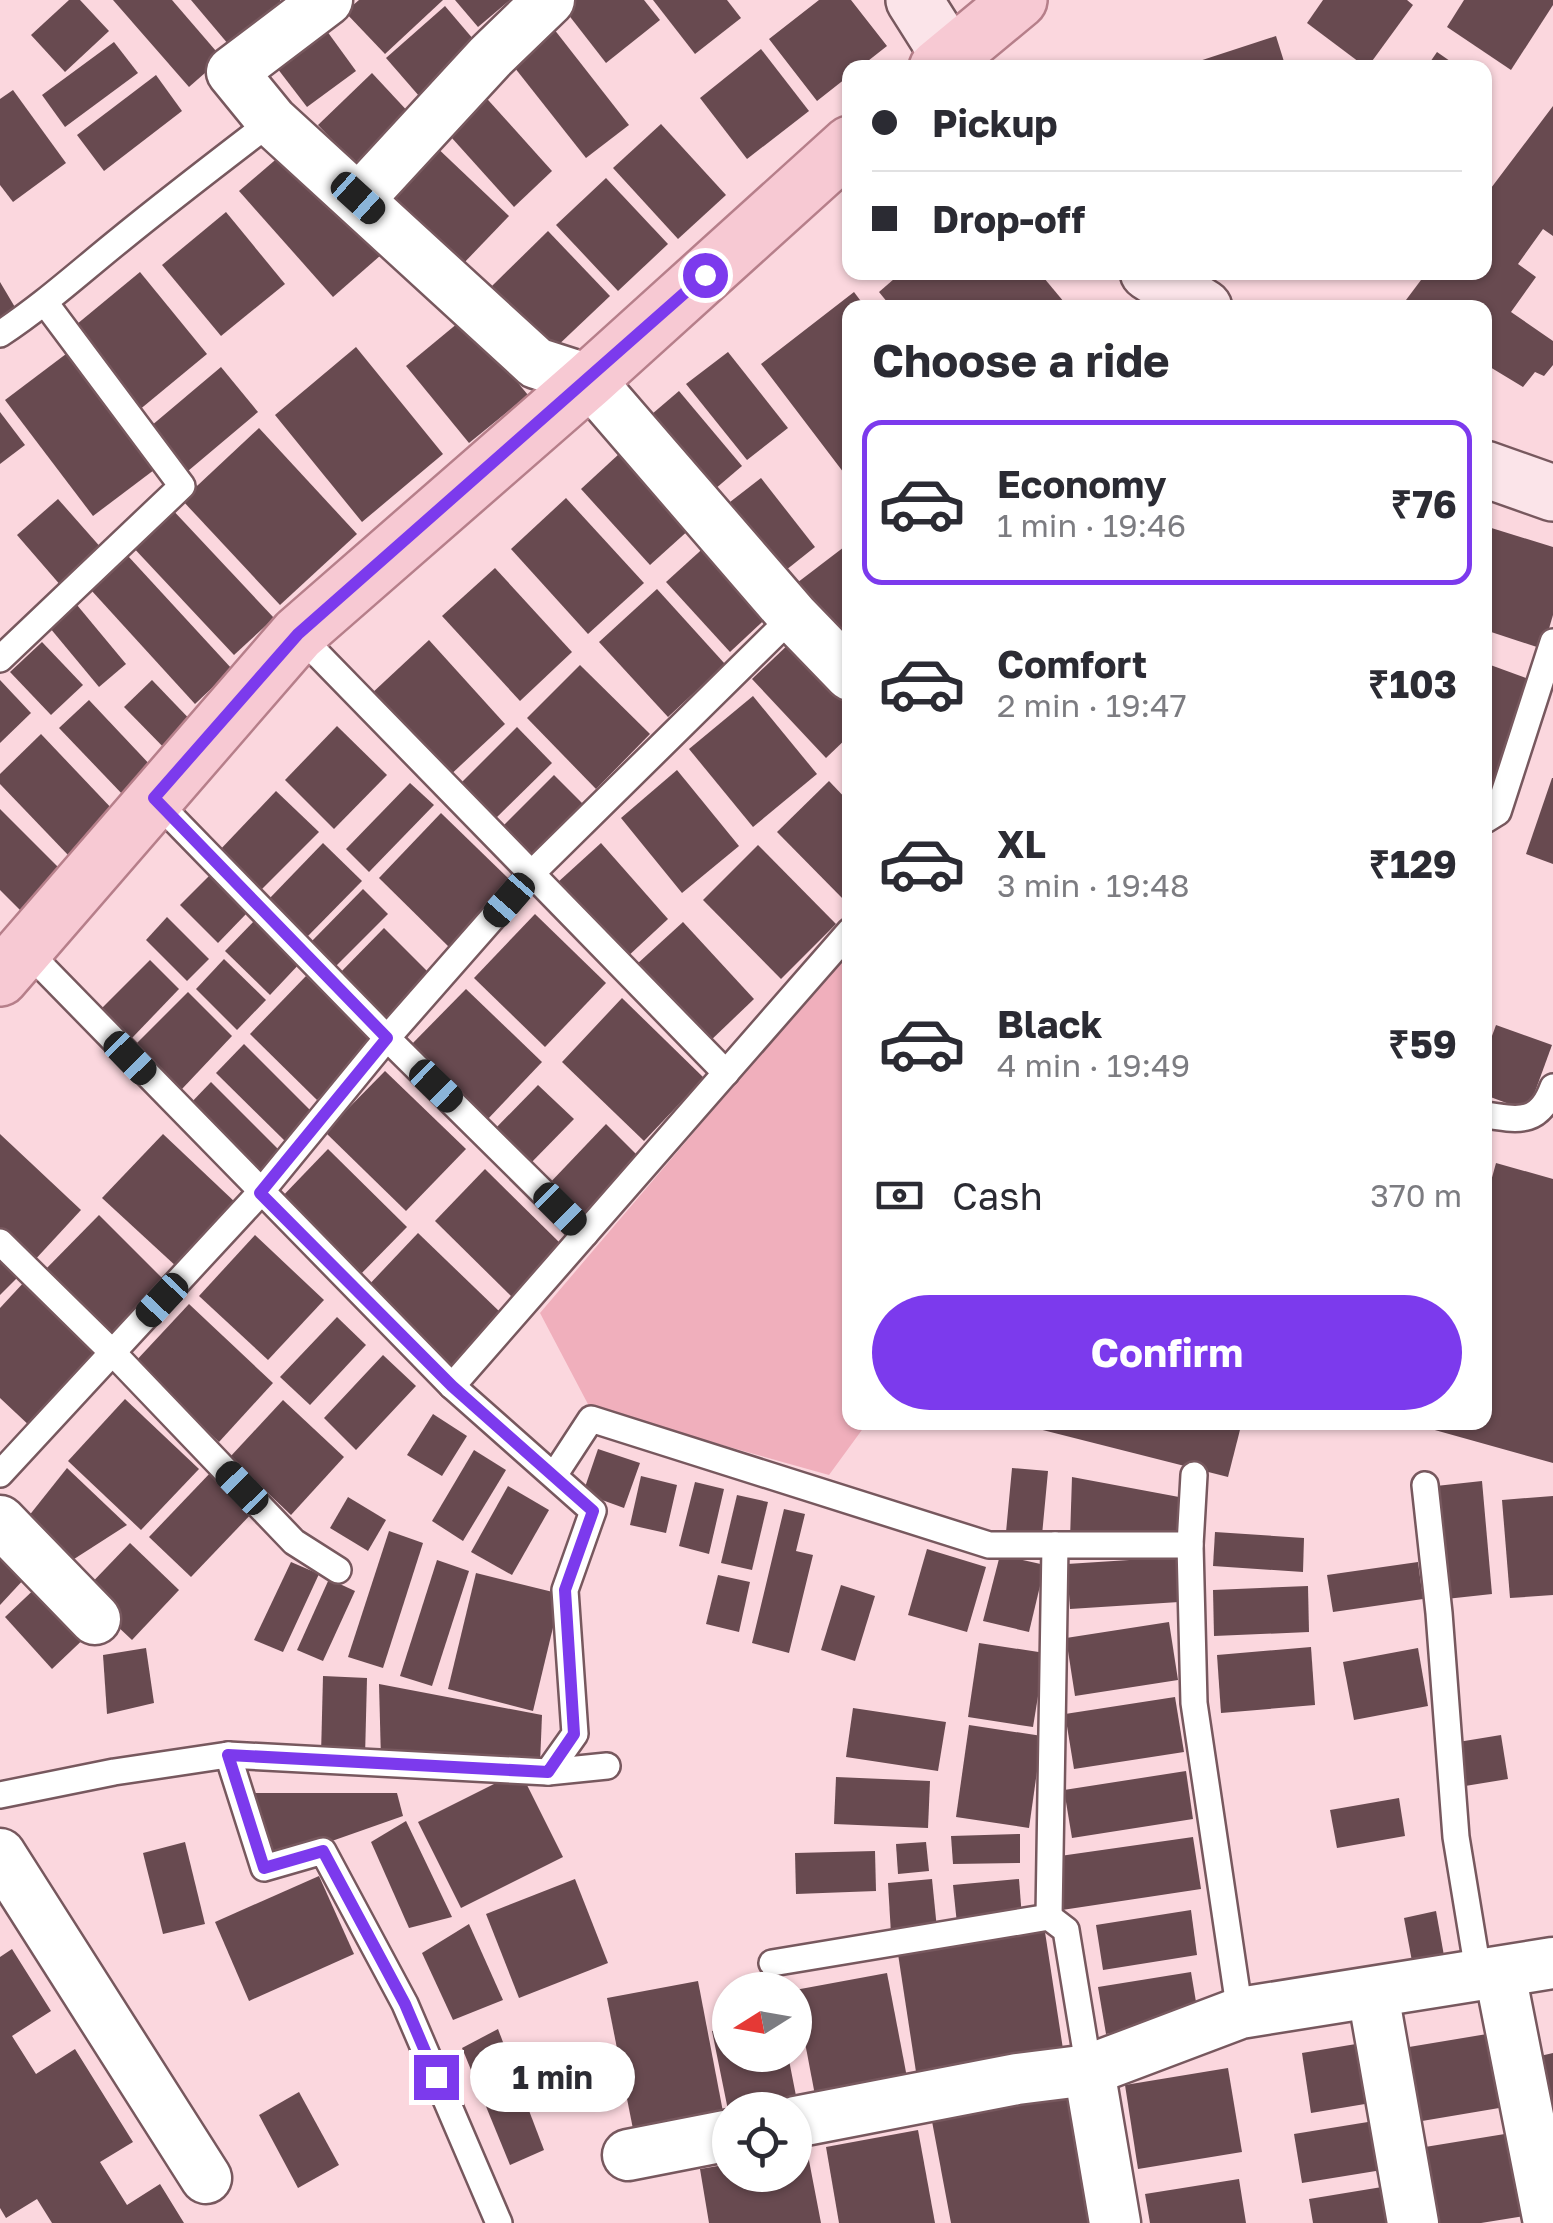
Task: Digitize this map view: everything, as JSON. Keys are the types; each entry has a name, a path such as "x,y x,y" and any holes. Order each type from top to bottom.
{"main road":[{"path":"945,60 1019,0"},
{"path":"12,964 298,634 590,380 842,151"}],"street":[{"path":"327,0 232,72 272,121 536,362 590,380 793,616 842,667"},
{"path":"358,198 548,0"},
{"path":"914,0 942,60"},
{"path":"1160,280 1192,300"},
{"path":"1492,471 1553,492"},
{"path":"0,1521 95,1619"},
{"path":"0,1854 204,2193 0,1900"},
{"path":"812,2119 1018,2079 1090,2070 1240,2013 1553,1963"},
{"path":"1489,1976 1544,2145 1550,2223"},
{"path":"1373,1994 1413,2223"},
{"path":"1090,2070 1115,2223"},
{"path":"628,2155 712,2139"}],"lane":[{"path":"0,334 46,304 149,216 272,121"},
{"path":"0,660 182,486 46,304"},
{"path":"0,1474 260,1193 387,1038 533,872 793,616"},
{"path":"298,634 726,1073"},
{"path":"1492,816 1498,812 1553,642"},
{"path":"154,798 387,1038 585,1234"},
{"path":"452,1386 842,939"},
{"path":"12,964 260,1193 452,1386 593,1511 565,1590 574,1734 548,1772"},
{"path":"1492,1116 1515,1120 1535,1116 1553,1087"},
{"path":"0,1242 113,1353 294,1542 338,1570"},
{"path":"555,1474 590,1419 989,1546 1190,1546"},
{"path":"1194,1476 1190,1546 1194,1703 1240,2013"},
{"path":"1426,1485 1456,1836 1489,1976"},
{"path":"1048,1916 1055,1545"},
{"path":"228,1755 264,1868 323,1851 405,2004 500,2223"},
{"path":"0,1795 228,1755 548,1772 606,1766"},
{"path":"772,1963 1048,1916 1066,1930 1090,2070"}],"shaded area":[{"path":"842,958 842,1430 862,1430 829,1475 590,1408 540,1313"}],"building":[{"path":"69,0 80,0 109,31 65,72 31,35"},
{"path":"113,0 172,0 222,58 189,87"},
{"path":"191,0 280,0 285,6 234,51"},
{"path":"359,0 443,0 385,54 345,12"},
{"path":"455,0 510,0 478,27"},
{"path":"557,0 644,0 660,20 606,63"},
{"path":"653,0 727,0 741,18 695,54"},
{"path":"819,0 851,0 887,46 869,60 842,60 842,81 817,101 769,39"},
{"path":"1323,0 1407,0 1413,5 1373,60 1356,60 1307,23"},
{"path":"1464,0 1553,0 1553,5 1511,70 1447,27"},
{"path":"445,6 485,53 426,104 386,58"},
{"path":"550,24 629,125 586,158 507,58"},
{"path":"324,27 356,71 307,107 274,64"},
{"path":"1276,36 1284,60 1202,60"},
{"path":"114,42 138,73 65,127 42,95"},
{"path":"761,49 809,111 747,159 700,98"},
{"path":"1437,52 1448,60 1432,60"},
{"path":"372,73 412,116 359,168 318,125"},
{"path":"156,75 182,111 104,171 77,135"},
{"path":"13,90 66,163 13,202 0,185 0,99"},
{"path":"480,91 552,171 514,207 442,127"},
{"path":"1553,106 1553,236 1543,229 1518,264 1536,277 1511,312 1553,341 1553,365 1544,376 1535,372 1523,387 1492,368 1492,300 1406,300 1421,280 1492,280 1492,187"},
{"path":"661,124 726,195 678,239 613,168"},
{"path":"431,142 509,216 461,266 384,192"},
{"path":"288,149 381,255 333,297 239,191"},
{"path":"606,178 668,244 618,291 556,225"},
{"path":"226,212 285,284 221,336 162,265"},
{"path":"548,231 610,296 553,350 492,286"},
{"path":"140,272 207,354 138,411 71,329"},
{"path":"893,280 1046,280 1062,300 886,300 879,292"},
{"path":"0,282 19,314 0,325"},
{"path":"854,292 860,300 844,300"},
{"path":"842,301 842,470 761,364"},
{"path":"464,318 528,395 469,443 406,366"},
{"path":"356,347 443,454 362,522 275,415"},
{"path":"728,352 788,428 747,460 686,384"},
{"path":"66,354 154,470 93,516 5,400"},
{"path":"221,367 258,412 188,471 151,426"},
{"path":"679,391 742,466 708,495 645,420"},
{"path":"0,412 25,445 0,464"},
{"path":"259,428 357,534 280,605 182,500"},
{"path":"632,442 701,519 650,565 581,489"},
{"path":"761,478 815,547 776,578 721,509"},
{"path":"566,498 644,583 588,634 511,549"},
{"path":"58,499 103,550 62,587 17,535"},
{"path":"169,506 274,618 234,655 130,544"},
{"path":"1492,528 1553,547 1553,615 1543,649 1492,632"},
{"path":"709,543 773,612 730,652 666,582"},
{"path":"842,549 842,636 789,589"},
{"path":"128,556 232,669 195,704 91,590"},
{"path":"495,568 572,652 520,701 442,616"},
{"path":"657,589 725,664 668,717 599,642"},
{"path":"77,605 126,664 99,687 50,628"},
{"path":"429,640 505,724 446,779 370,695"},
{"path":"793,640 842,692 842,743 826,758 752,679"},
{"path":"42,642 83,685 51,715 10,672"},
{"path":"580,665 650,734 596,789 527,718"},
{"path":"1492,666 1534,681 1492,800"},
{"path":"0,680 31,713 0,743"},
{"path":"152,680 200,730 173,757 124,707"},
{"path":"753,696 817,774 753,827 689,749"},
{"path":"89,700 154,769 125,797 59,728"},
{"path":"337,726 387,775 334,829 285,780"},
{"path":"517,727 552,763 492,822 457,787"},
{"path":"41,734 115,812 69,856 0,784 0,774"},
{"path":"677,770 739,846 682,893 621,818"},
{"path":"554,775 587,808 533,862 500,829"},
{"path":"1553,778 1553,864 1526,854"},
{"path":"829,781 842,795 842,898 777,832"},
{"path":"410,783 434,805 369,872 346,849"},
{"path":"276,791 319,832 259,892 218,852"},
{"path":"0,809 65,874 25,915 0,890"},
{"path":"441,813 514,884 451,949 379,878"},
{"path":"323,843 362,881 306,938 268,900"},
{"path":"601,843 668,919 625,959 557,883"},
{"path":"758,845 836,924 781,979 703,900"},
{"path":"209,876 247,913 218,943 180,905"},
{"path":"363,889 388,914 335,967 311,942"},
{"path":"535,914 606,983 545,1047 474,978"},
{"path":"167,917 209,959 187,981 146,940"},
{"path":"257,918 302,961 270,995 225,951"},
{"path":"683,922 754,999 708,1043 636,965"},
{"path":"384,928 432,976 385,1024 337,976"},
{"path":"224,959 266,1000 237,1030 196,989"},
{"path":"150,960 179,989 132,1038 102,1008"},
{"path":"306,976 373,1042 317,1100 250,1034"},
{"path":"466,989 542,1062 486,1121 409,1047"},
{"path":"188,992 232,1036 182,1089 136,1044"},
{"path":"622,998 704,1078 644,1141 562,1062"},
{"path":"1496,1025 1552,1045 1528,1111 1492,1098 1492,1036"},
{"path":"244,1044 314,1114 286,1142 216,1073"},
{"path":"385,1071 466,1149 406,1211 325,1132"},
{"path":"211,1082 281,1152 258,1177 187,1107"},
{"path":"538,1085 574,1119 527,1167 491,1133"},
{"path":"606,1124 638,1156 579,1218 546,1187"},
{"path":"0,1134 81,1210 32,1263 0,1234"},
{"path":"163,1134 237,1204 178,1268 102,1198"},
{"path":"328,1149 407,1227 356,1279 277,1202"},
{"path":"1496,1163 1553,1179 1553,1463 1435,1430 1492,1430 1492,1178"},
{"path":"485,1169 562,1245 512,1297 435,1221"},
{"path":"99,1215 168,1284 109,1343 41,1274"},
{"path":"418,1233 501,1313 448,1368 365,1289"},
{"path":"255,1235 324,1300 268,1360 199,1296"},
{"path":"0,1262 17,1278 0,1295"},
{"path":"26,1280 104,1353 33,1429 0,1398 0,1308"},
{"path":"189,1304 273,1383 219,1442 134,1363"},
{"path":"337,1317 366,1345 310,1405 280,1377"},
{"path":"383,1355 416,1386 356,1450 324,1418"},
{"path":"125,1399 199,1469 141,1530 68,1461"},
{"path":"283,1400 344,1457 291,1515 230,1457"},
{"path":"433,1414 467,1436 442,1476 407,1455"},
{"path":"1043,1430 1240,1430 1228,1477"},
{"path":"598,1449 640,1463 624,1508 583,1493"},
{"path":"474,1450 506,1470 463,1541 432,1521"},
{"path":"67,1468 127,1525 71,1561 28,1517"},
{"path":"1012,1468 1048,1471 1042,1535 1006,1532"},
{"path":"213,1470 255,1510 191,1577 149,1537"},
{"path":"641,1476 677,1485 666,1533 630,1525"},
{"path":"1072,1477 1179,1497 1181,1532 1070,1539"},
{"path":"1482,1481 1492,1594 1446,1599 1436,1486"},
{"path":"695,1482 724,1489 709,1554 679,1546"},
{"path":"508,1486 549,1510 512,1575 471,1552"},
{"path":"737,1495 768,1502 752,1570 721,1563"},
{"path":"1553,1496 1553,1595 1510,1598 1502,1500"},
{"path":"348,1497 386,1520 368,1551 330,1528"},
{"path":"784,1509 805,1514 796,1551 813,1555 789,1653 752,1643"},
{"path":"389,1531 423,1543 383,1668 348,1657"},
{"path":"1215,1532 1304,1538 1303,1572 1213,1566"},
{"path":"130,1543 179,1590 132,1640 82,1593"},
{"path":"927,1549 986,1567 967,1632 908,1615"},
{"path":"0,1552 26,1577 0,1605"},
{"path":"1000,1555 1045,1565 1029,1632 983,1621"},
{"path":"1176,1557 1179,1602 1070,1609 1067,1564"},
{"path":"437,1560 469,1571 432,1686 400,1676"},
{"path":"291,1562 319,1574 283,1652 254,1640"},
{"path":"1418,1562 1423,1599 1333,1612 1327,1575"},
{"path":"476,1573 561,1594 533,1711 448,1689"},
{"path":"718,1575 750,1582 739,1632 706,1624"},
{"path":"329,1579 355,1591 323,1661 297,1650"},
{"path":"43,1581 91,1632 52,1669 5,1617"},
{"path":"841,1585 875,1596 855,1661 821,1650"},
{"path":"1308,1586 1309,1632 1214,1636 1213,1590"},
{"path":"1169,1622 1178,1680 1075,1696 1066,1638"},
{"path":"979,1643 1045,1653 1033,1727 968,1717"},
{"path":"1311,1647 1315,1705 1221,1713 1217,1655"},
{"path":"146,1648 154,1703 107,1714 103,1655"},
{"path":"1418,1648 1428,1706 1354,1720 1343,1662"},
{"path":"323,1676 367,1678 365,1757 321,1755"},
{"path":"379,1684 542,1715 540,1764 381,1760"},
{"path":"1175,1697 1184,1752 1074,1769 1065,1714"},
{"path":"853,1708 946,1722 938,1771 846,1757"},
{"path":"969,1725 1042,1736 1029,1828 956,1817"},
{"path":"1501,1735 1508,1779 1459,1787 1452,1743"},
{"path":"520,1771 563,1857 461,1908 418,1822"},
{"path":"1186,1771 1193,1819 1072,1838 1064,1790"},
{"path":"836,1777 930,1781 928,1828 834,1824"},
{"path":"255,1793 397,1793 403,1816 275,1861"},
{"path":"1399,1798 1405,1836 1337,1848 1330,1810"},
{"path":"406,1821 452,1917 409,1928 371,1842"},
{"path":"1020,1834 1020,1863 953,1864 951,1836"},
{"path":"1193,1837 1201,1889 1062,1910 1053,1857"},
{"path":"185,1842 205,1924 163,1934 143,1853"},
{"path":"926,1842 929,1871 898,1874 896,1844"},
{"path":"875,1851 876,1891 796,1894 795,1853"},
{"path":"319,1876 354,1954 249,2001 215,1922"},
{"path":"575,1879 608,1963 519,1998 486,1914"},
{"path":"932,1879 937,1929 891,1934 888,1883"},
{"path":"1019,1879 1022,1918 957,1924 953,1885"},
{"path":"1191,1910 1197,1955 1103,1970 1096,1925"},
{"path":"1436,1911 1448,1978 1416,1983 1404,1918"},
{"path":"469,1924 503,2000 453,2020 422,1953"},
{"path":"1045,1932 1065,2062 918,2085 898,1954"},
{"path":"12,1949 51,2011 12,2036 36,2074 75,2049 133,2142 100,2162 127,2205 160,2184 184,2223 52,2223 37,2199 6,2218 0,2208 0,1957"},
{"path":"1191,1972 1199,2020 1106,2034 1098,1987"},
{"path":"887,1973 910,2093 818,2111 811,2072 812,1987"},
{"path":"698,1981 712,2072 715,2072 719,2092 712,2092 712,2119 634,2134 607,1998"},
{"path":"498,2029 544,2150 510,2165 462,2048"},
{"path":"1505,2031 1517,2105 1422,2121 1409,2047"},
{"path":"1356,2044 1365,2104 1311,2113 1302,2053"},
{"path":"1553,2053 1553,2132 1527,2059"},
{"path":"1228,2068 1242,2152 1138,2169 1125,2085"},
{"path":"720,2072 791,2072 795,2092 724,2092"},
{"path":"1069,2090 1093,2223 951,2223 931,2116"},
{"path":"299,2092 339,2165 298,2188 259,2115"},
{"path":"1374,2121 1382,2170 1302,2183 1294,2134"},
{"path":"918,2130 935,2223 839,2223 826,2147"},
{"path":"1517,2132 1530,2215 1481,2223 1438,2223 1425,2147"},
{"path":"712,2167 712,2192 812,2192 812,2176 821,2223 709,2223 700,2169"},
{"path":"1239,2179 1246,2223 1150,2223 1145,2194"},
{"path":"1388,2186 1393,2223 1313,2223 1309,2199"}],"route":[{"path":"436,2077 405,2004 323,1851 264,1868 228,1755 548,1772 574,1734 565,1590 593,1511 452,1386 260,1193 387,1038 154,798 298,634 705,275"}]}
